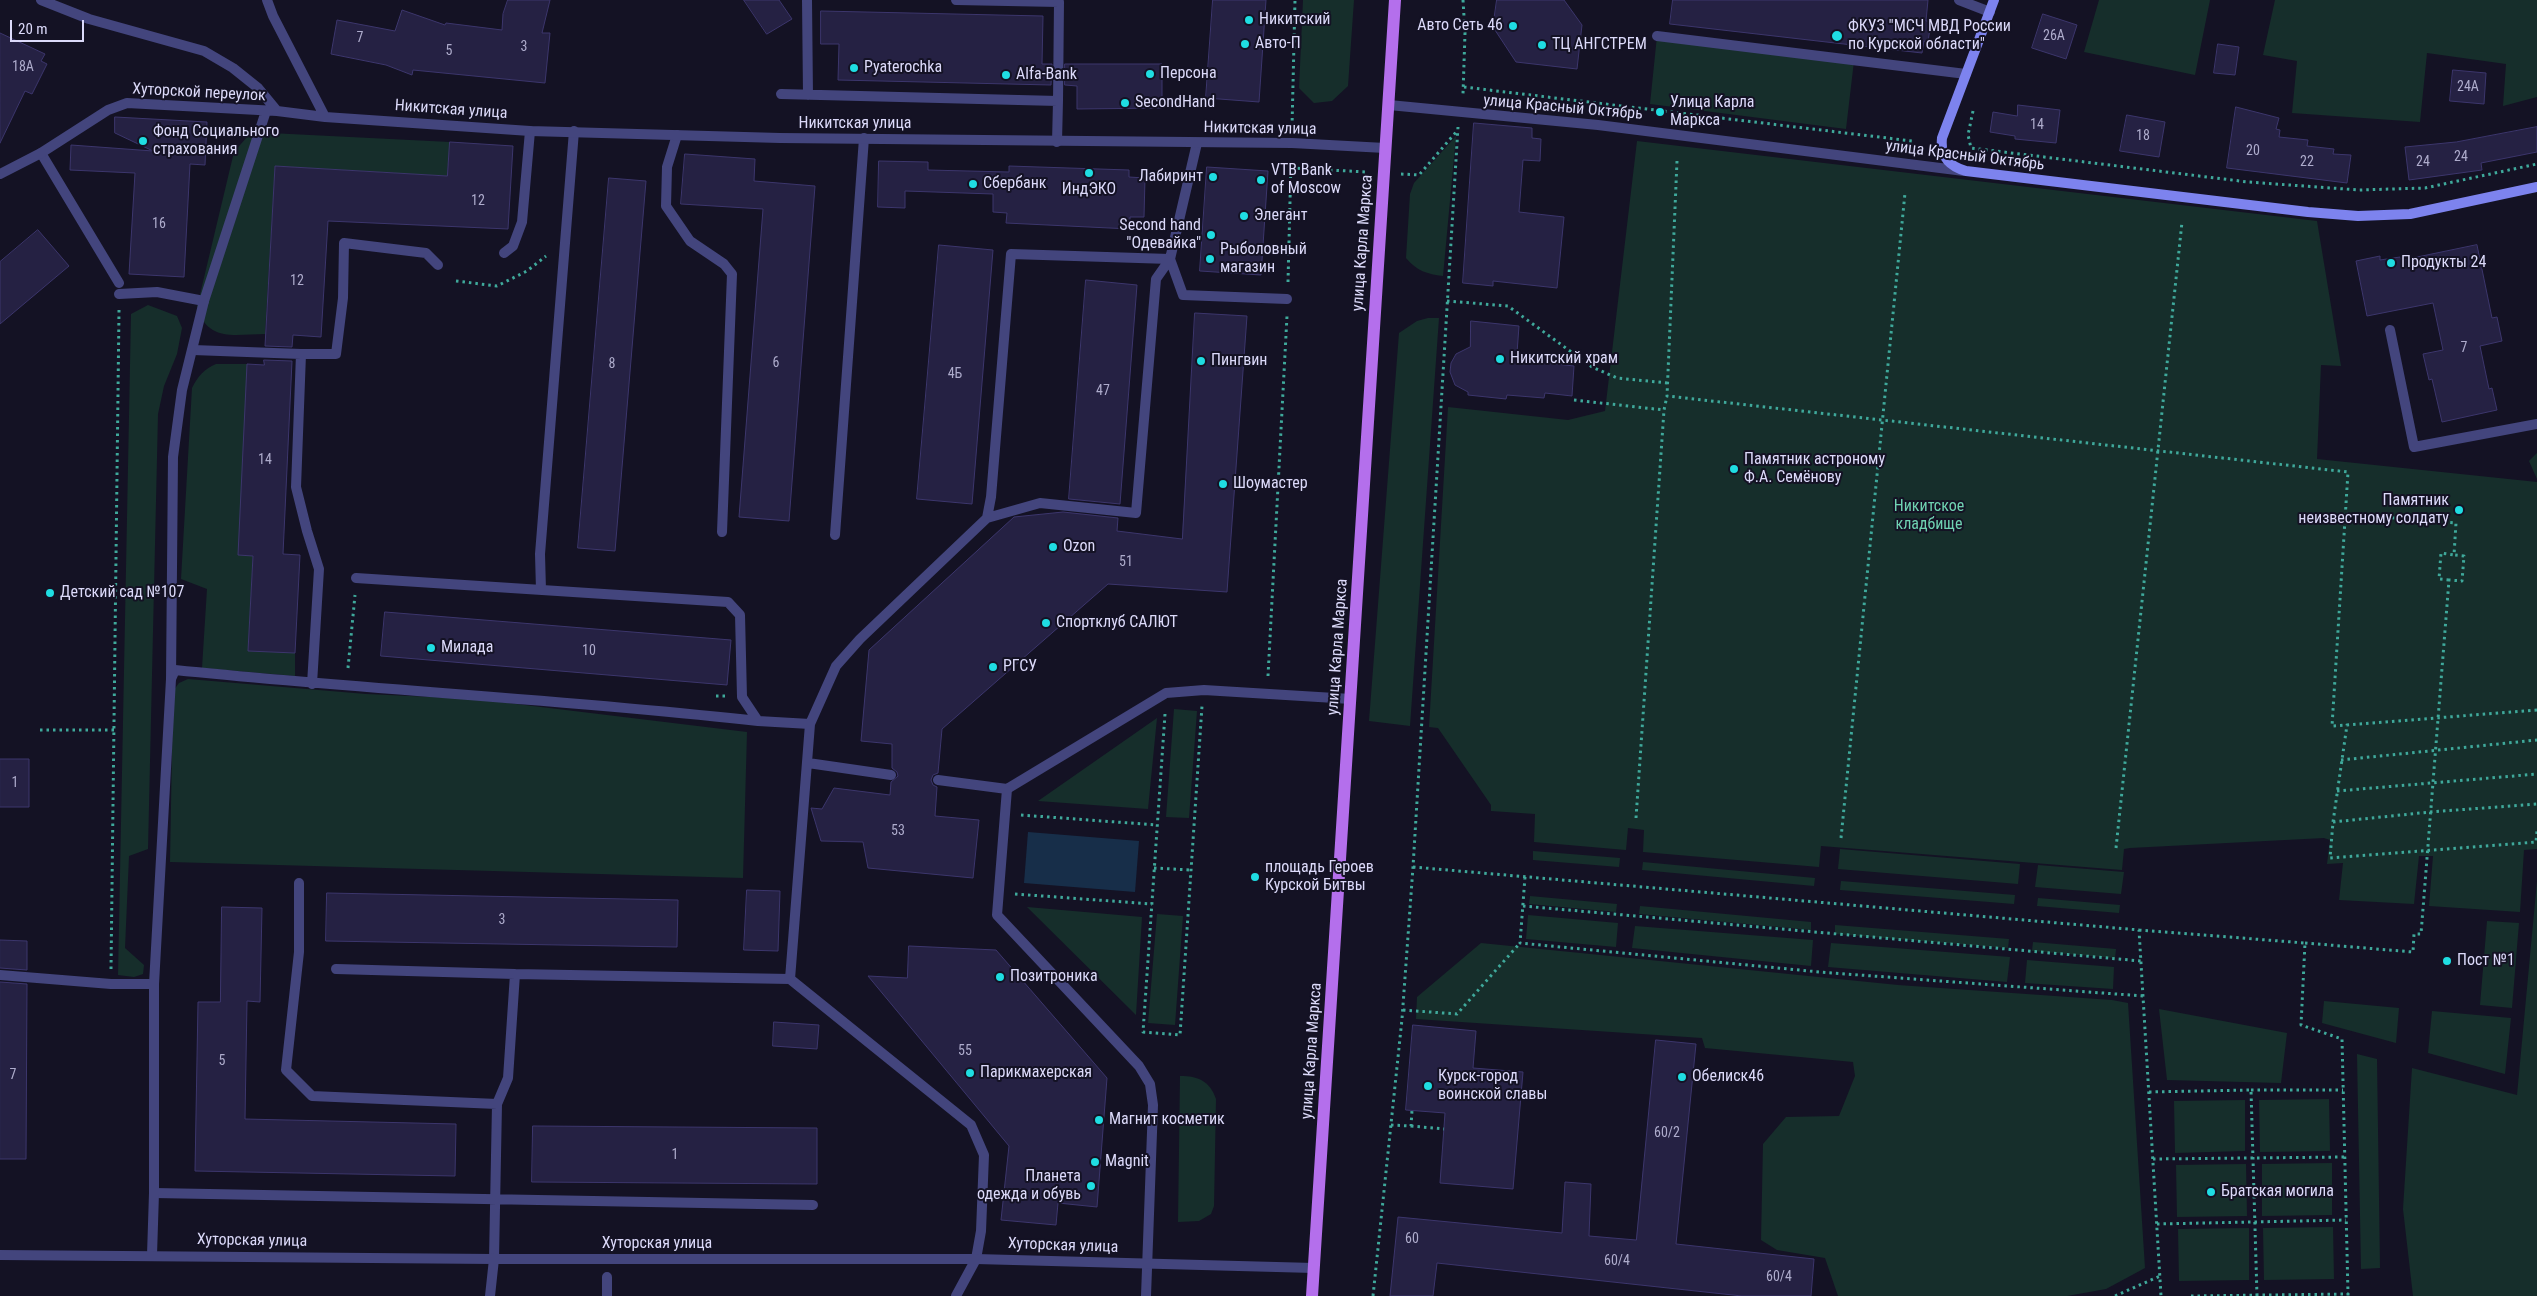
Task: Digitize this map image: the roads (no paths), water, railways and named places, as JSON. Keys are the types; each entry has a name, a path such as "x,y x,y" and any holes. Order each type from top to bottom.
{"main road":[{"name":"улица Карла Маркса","path":"1312,1296 1395,0"},
{"path":"1966,171 1948,163 1942,144 1994,0"},
{"name":"улица Красный Октябрь","path":"1966,171 2358,216 2410,214 2537,187"}],"street":[{"path":"41,0 89,19 204,51 233,68 258,88 277,111"},
{"path":"267,0 325,117"},
{"path":"806,0 808,95"},
{"path":"956,0 1059,2 1057,142"},
{"path":"1959,0 1990,12"},
{"path":"1657,36 1966,74"},
{"path":"781,94 1058,101"},
{"name":"Хуторской переулок","path":"0,174 41,153 108,110 127,103 277,111 325,117"},
{"name":"улица Красный Октябрь","path":"1389,105 1598,125 1966,171"},
{"path":"152,1255 154,1193 154,984 171,679 173,457 182,390 204,301 266,111"},
{"name":"Никитская улица","path":"325,117 530,131 1057,142 1292,143 1385,148"},
{"path":"504,253 513,246 522,222 530,131"},
{"path":"541,590 540,554 574,131"},
{"path":"677,135 667,167 666,206 690,241 724,264 732,274 722,532"},
{"path":"835,535 864,138"},
{"path":"790,979 810,724 836,666 860,638 987,518 1040,503 1136,512 1156,279 1170,259 1197,143"},
{"path":"41,153 119,283"},
{"path":"193,350 336,354 343,298 344,243 426,253 438,265"},
{"path":"987,518 991,497 1011,254 1170,259"},
{"path":"1170,259 1183,295 1287,299"},
{"path":"119,294 157,292 204,301"},
{"path":"2390,330 2414,448 2537,424"},
{"path":"301,354 296,487 306,531 319,569 312,684"},
{"path":"356,578 728,602 740,615 742,697 758,721"},
{"path":"171,679 175,670 346,687 570,702 758,721 810,724"},
{"path":"938,780 1007,789 1166,693 1204,690 1350,699"},
{"path":"808,763 891,776"},
{"path":"1007,789 997,915 1139,1066 1150,1084 1153,1104 1146,1296"},
{"path":"299,883 300,952 286,1070 312,1096 497,1104"},
{"path":"336,969 790,979 971,1125 984,1155 981,1231 976,1259 956,1296"},
{"path":"490,1296 494,1259 497,1104 508,1078 514,974"},
{"path":"0,975 111,984 154,984"},
{"path":"154,1193 813,1206"},
{"name":"Хуторская улица","path":"0,1254 494,1259 976,1259 1314,1268"},
{"path":"607,1277 607,1296"}],"water":[{"path":"1028,832 1139,841 1135,892 1024,883"}],"place":[{"name":"Никитский","path":"1249,20"},
{"name":"Авто Сеть 46","path":"1513,26"},
{"name":"ФКУЗ \"МСЧ МВД России по Курской области\"","path":"1837,36"},
{"name":"Авто-П","path":"1245,44"},
{"name":"ТЦ АНГСТРЕМ","path":"1542,45"},
{"name":"Pyaterochka","path":"854,68"},
{"name":"Персона","path":"1150,74"},
{"name":"Alfa-Bank","path":"1006,75"},
{"name":"SecondHand","path":"1125,103"},
{"name":"Улица Карла Маркса","path":"1660,112"},
{"name":"Фонд Социального страхования","path":"143,141"},
{"name":"ИндЭКО","path":"1089,173"},
{"name":"Лабиринт","path":"1213,177"},
{"name":"VTB Bank of Moscow","path":"1261,180"},
{"name":"Сбербанк","path":"973,184"},
{"name":"Элегант","path":"1244,216"},
{"name":"Second hand \"Одевайка\"","path":"1211,235"},
{"name":"Рыболовный магазин","path":"1210,259"},
{"name":"Продукты 24","path":"2391,263"},
{"name":"Никитский храм","path":"1500,359"},
{"name":"Пингвин","path":"1201,361"},
{"name":"Памятник астроному Ф.А. Семёнову","path":"1734,469"},
{"name":"Шоумастер","path":"1223,484"},
{"name":"Памятник неизвестному солдату","path":"2459,510"},
{"name":"Ozon","path":"1053,547"},
{"name":"Детский сад №107","path":"50,593"},
{"name":"Спортклуб САЛЮТ","path":"1046,623"},
{"name":"Милада","path":"431,648"},
{"name":"РГСУ","path":"993,667"},
{"name":"площадь Героев Курской Битвы","path":"1255,877"},
{"name":"Пост №1","path":"2447,961"},
{"name":"Позитроника","path":"1000,977"},
{"name":"Парикмахерская","path":"970,1073"},
{"name":"Обелиск46","path":"1682,1077"},
{"name":"Курск-город воинской славы","path":"1428,1086"},
{"name":"Магнит косметик","path":"1099,1120"},
{"name":"Magnit","path":"1095,1162"},
{"name":"Планета одежда и обувь","path":"1091,1186"},
{"name":"Братская могила","path":"2211,1192"}],"park label":[{"name":"Никитское кладбище","path":"1929,516"}]}
